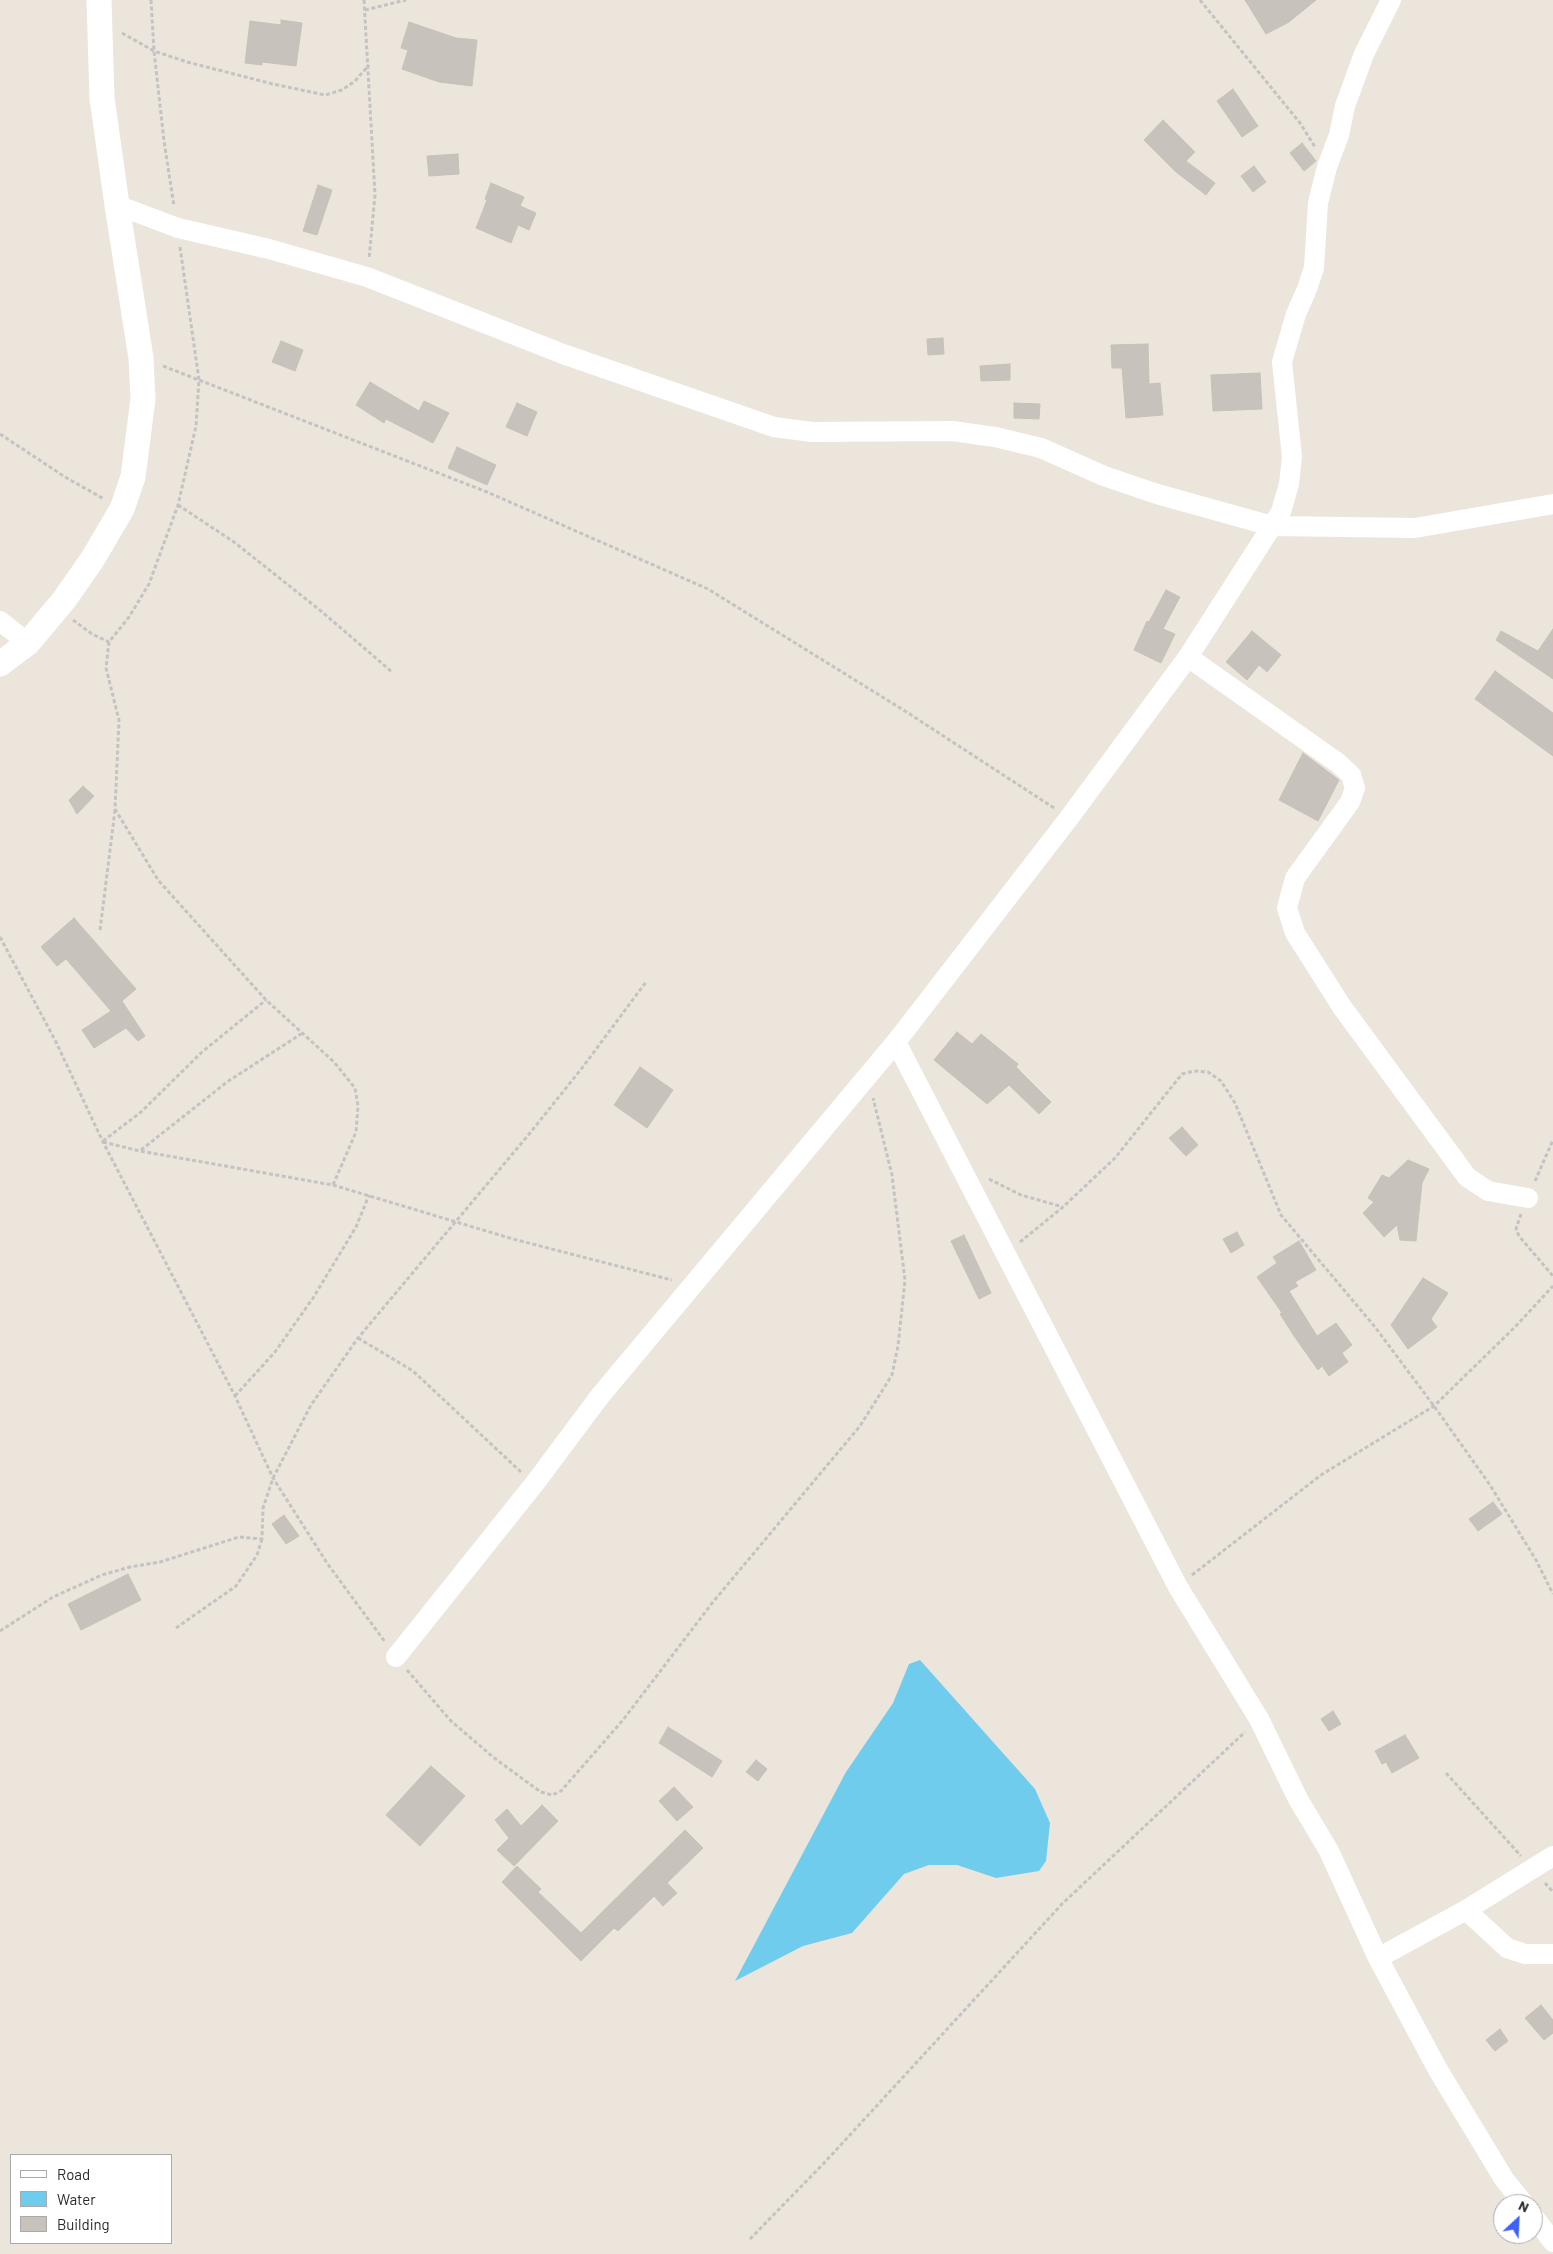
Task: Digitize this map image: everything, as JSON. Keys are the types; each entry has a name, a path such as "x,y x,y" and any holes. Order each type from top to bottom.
{"street":[{"path":"396,1657 535,1484 600,1396 896,1042 1069,818 1188,657 1281,512 1289,484 1292,457 1282,362 1296,314 1308,289 1314,268 1318,203 1327,167 1364,54 1391,0"},
{"path":"0,664 28,643 64,600 92,560 122,509 133,477 143,399 141,358 116,205 102,98 99,10"},
{"path":"116,205 178,228 269,249 367,277 563,354 774,427 812,432 952,431 995,437 1041,448 1104,476 1157,494 1272,526 1415,528 1553,504"},
{"path":"0,621 28,643"},
{"path":"1188,657 1351,774 1355,788 1350,802 1295,878 1287,908 1295,933 1342,1007 1467,1177 1488,1191 1528,1198"},
{"path":"896,1042 1006,1253 1061,1364 1178,1586 1259,1719 1298,1799 1330,1851 1378,1958 1438,2070 1504,2179 1516,2194"},
{"path":"1378,1958 1466,1910 1553,1856"},
{"path":"1466,1910 1508,1948 1525,1954 1553,1954"},
{"path":"1543,2229 1553,2242"}],"path":[{"path":"100,930 115,809 119,720 106,668 109,642 129,617 149,584 178,504 196,426 198,380 178,228 164,140 154,51 151,0"},
{"path":"364,0 375,195 367,277"},
{"path":"365,10 406,0"},
{"path":"1200,0 1300,123 1327,167"},
{"path":"99,10 154,51 273,84 325,95 342,90 355,81 369,65"},
{"path":"141,358 487,492 708,589 905,711 1069,818"},
{"path":"0,434 64,477 122,509"},
{"path":"178,504 234,542 321,611 392,672"},
{"path":"64,600 71,618 92,634 109,642"},
{"path":"115,809 158,880 266,1000 301,1034 334,1062 355,1088 358,1106 356,1132 333,1185"},
{"path":"0,937 56,1042 103,1142 235,1396 272,1478 327,1563 396,1657 451,1721 493,1757 531,1785 541,1792 552,1795 561,1791 623,1720 713,1602 860,1426 892,1376 898,1346 904,1280 892,1175 868,1076"},
{"path":"176,1628 236,1586 257,1556 262,1539 263,1508 272,1478 311,1405 358,1338 582,1068 646,982"},
{"path":"103,1142 140,1112 202,1052 266,1000"},
{"path":"140,1151 226,1082 301,1034"},
{"path":"1006,1253 1063,1207 1115,1158 1182,1074 1194,1070 1208,1072 1222,1081 1235,1103 1281,1215 1375,1327 1434,1406 1490,1485 1536,1560 1553,1594"},
{"path":"103,1142 140,1151 333,1185 513,1239 692,1285"},
{"path":"987,1177 1003,1188 1063,1207"},
{"path":"235,1396 275,1352 313,1298 356,1226 369,1195"},
{"path":"1178,1586 1321,1474 1434,1406 1515,1327 1553,1286"},
{"path":"358,1338 414,1371 535,1484"},
{"path":"0,1630 52,1597 102,1575 130,1567 160,1562 239,1537 262,1539"},
{"path":"750,2239 826,2161 1062,1904 1259,1719"},
{"path":"1446,1773 1531,1868"}],"water":[{"path":"920,1660 1035,1789 1050,1823 1046,1861 1039,1871 996,1878 957,1865 929,1865 904,1874 852,1933 803,1946 735,1981 846,1772 893,1703 909,1664"}],"building":[{"path":"1245,0 1316,0 1289,22 1266,34"},
{"path":"281,20 302,23 296,66 262,62 262,65 245,63 250,21 281,25"},
{"path":"409,22 456,38 477,40 472,86 439,82 402,69 408,50 401,48"},
{"path":"1233,89 1258,126 1242,137 1217,101"},
{"path":"1163,120 1195,152 1186,161 1215,183 1206,195 1176,172 1144,140"},
{"path":"1302,143 1316,161 1304,171 1290,153"},
{"path":"458,154 459,174 429,176 427,156"},
{"path":"1254,166 1266,182 1253,192 1241,176"},
{"path":"491,183 524,197 520,206 536,213 529,230 518,225 511,243 476,228 487,200 485,199"},
{"path":"318,185 332,190 317,235 303,231"},
{"path":"943,338 944,354 928,355 927,339"},
{"path":"281,341 303,350 295,371 272,362"},
{"path":"1148,344 1149,384 1160,383 1163,415 1126,418 1122,368 1112,368 1111,345"},
{"path":"1010,364 1010,380 981,381 980,366"},
{"path":"1260,373 1262,409 1213,411 1211,375"},
{"path":"370,382 419,411 424,401 449,413 433,443 386,419 384,423 356,405"},
{"path":"517,403 537,412 527,436 506,427"},
{"path":"1014,403 1040,404 1039,419 1014,418"},
{"path":"457,447 496,465 487,485 448,468"},
{"path":"1166,590 1180,597 1163,629 1175,634 1161,663 1134,650 1147,621 1149,622"},
{"path":"1553,629 1553,679 1496,640 1501,631 1538,651"},
{"path":"1252,631 1281,655 1267,672 1259,665 1247,680 1226,662"},
{"path":"1495,671 1553,713 1553,756 1475,699"},
{"path":"1303,753 1339,780 1318,821 1279,800"},
{"path":"83,786 94,796 77,814 69,800"},
{"path":"74,918 136,989 122,1001 145,1036 138,1041 126,1028 94,1048 82,1030 111,1011 66,959 57,966 41,947"},
{"path":"957,1032 972,1044 981,1034 1018,1064 1016,1067 1051,1102 1039,1114 1009,1085 987,1104 934,1060"},
{"path":"640,1067 673,1090 647,1128 614,1105"},
{"path":"1182,1127 1198,1145 1186,1156 1169,1138"},
{"path":"1408,1160 1429,1169 1422,1183 1416,1241 1400,1240 1397,1225 1384,1237 1363,1213 1374,1202 1368,1198 1382,1175 1389,1178"},
{"path":"1237,1232 1244,1245 1231,1253 1223,1239"},
{"path":"964,1235 991,1293 979,1299 951,1241"},
{"path":"1299,1241 1316,1270 1295,1282 1298,1286 1289,1291 1317,1336 1336,1323 1352,1345 1342,1353 1348,1362 1329,1376 1322,1366 1318,1370 1257,1277 1277,1263 1273,1257"},
{"path":"1423,1278 1448,1293 1431,1319 1437,1327 1408,1349 1391,1325"},
{"path":"1493,1502 1502,1514 1478,1531 1469,1519"},
{"path":"284,1515 299,1536 286,1544 272,1524"},
{"path":"128,1574 141,1600 81,1630 68,1604"},
{"path":"1333,1711 1341,1724 1329,1731 1321,1719"},
{"path":"668,1727 722,1761 712,1777 659,1743"},
{"path":"1405,1735 1419,1758 1392,1773 1386,1762 1382,1764 1375,1751"},
{"path":"756,1760 767,1769 758,1781 746,1772"},
{"path":"431,1766 465,1796 420,1846 386,1815"},
{"path":"674,1787 693,1807 677,1821 659,1801"},
{"path":"542,1805 558,1821 514,1866 497,1850 509,1838 495,1820 507,1809 521,1826"},
{"path":"685,1830 703,1848 667,1883 677,1893 663,1906 654,1896 618,1931 614,1928 581,1961 502,1882 517,1866 541,1889 538,1892 581,1933"},
{"path":"1541,2005 1553,2020 1553,2033 1544,2040 1525,2018"},
{"path":"1500,2029 1508,2041 1495,2051 1486,2040"}]}
